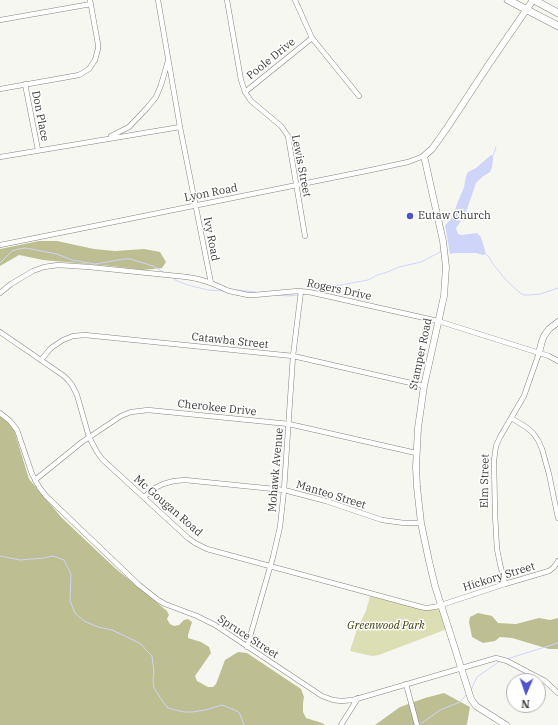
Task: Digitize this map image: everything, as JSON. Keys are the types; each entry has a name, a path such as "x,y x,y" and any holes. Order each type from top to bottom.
{"main road":[{"path":"508,0 558,26"},
{"path":"534,0 558,12"}],"street":[{"name":"Ivy Road","path":"158,0 180,127 211,283"},
{"name":"Poole Drive","path":"227,0 245,92 312,38 295,0"},
{"path":"424,156 432,149 443,134 489,64 534,0"},
{"path":"0,20 91,2 98,44 97,55 92,65 87,71 79,75 0,89"},
{"path":"312,38 358,96"},
{"path":"106,139 129,127 147,108 156,96 161,85 169,59"},
{"name":"Don Place","path":"25,84 38,150"},
{"name":"Lewis Street","path":"245,92 251,101 285,131 289,141 305,236"},
{"path":"0,157 180,127"},
{"name":"Lyon Road","path":"0,245 408,162 424,156"},
{"name":"Stamper Road","path":"424,156 443,241 446,282 424,386 418,428 416,453 417,487 421,523 429,562 441,605 472,701 476,706 506,725"},
{"name":"Rogers Drive","path":"0,293 33,271 44,267 58,265 96,267 187,277 211,283 229,291 248,295 301,291 438,321 539,353 558,361"},
{"name":"Mohawk Avenue","path":"247,647 278,541 284,490 293,356 301,291"},
{"name":"Elm Street","path":"505,584 497,549 494,514 494,460 498,442 524,396 544,336 549,329 558,322"},
{"name":"Mc Gougan Road","path":"0,332 64,376 72,385 77,395 89,437 102,459 188,538 202,547 421,607 441,605"},
{"name":"Catawba Street","path":"41,360 51,348 58,343 79,335 293,356 424,386"},
{"name":"Cherokee Drive","path":"35,480 89,437 121,416 132,412 148,410 289,424 416,453"},
{"name":"Spruce Street","path":"0,413 10,421 17,430 28,466 35,480 46,496 139,584 158,600 205,620 322,696 333,700 358,698 493,658 507,660 545,681 558,693"},
{"path":"511,418 526,427 538,440 549,474 558,518"},
{"name":"Manteo Street","path":"144,497 155,488 163,484 179,480 284,490 319,498 382,520 404,523 421,523"},
{"name":"Hickory Street","path":"441,605 549,571 558,561"},
{"path":"406,684 417,725"},
{"path":"341,725 358,698"}],"green space":[{"path":"39,241 57,241 94,249 115,251 144,249 160,252 166,262 162,268 143,270 43,260 19,255 0,266 0,249"},
{"path":"0,415 14,430 29,479 62,518 115,568 167,611 169,615 167,619 170,624 174,626 179,625 184,620 188,619 192,622 188,638 201,642 209,647 211,653 195,676 197,681 208,687 213,687 216,684 225,660 238,652 247,653 301,689 304,697 303,712 306,718 325,725 0,725"},
{"name":"Greenwood Park","path":"370,596 420,609 440,608 447,629 379,655 372,656 350,651 357,629 366,611"},
{"path":"478,613 492,616 498,623 516,624 539,618 550,620 558,618 558,649 549,649 512,638 500,637 495,641 483,643 472,637 469,622 470,617"},
{"path":"444,693 470,707 466,725 375,725 400,707"}],"water":[{"path":"491,155 493,156 492,168 490,172 476,183 465,215 456,228 458,234 462,235 477,233 481,237 486,254 450,254 445,225 451,219 464,187 468,172 476,168"}],"waterway":[{"path":"493,156 496,147"},
{"path":"0,263 12,251 26,248 57,254 72,260 95,264 130,259 153,266 165,273"},
{"path":"313,290 368,280 399,267 421,262 442,251"},
{"path":"485,253 506,280 524,295 540,294 558,288"},
{"path":"173,277 175,280 188,285 208,290 225,291"},
{"path":"236,290 256,292"},
{"path":"277,295 298,295"},
{"path":"0,556 20,560 53,556 64,560 71,574 70,601 75,613 84,621 98,627 112,630 141,644 152,656 154,688 168,708 184,712 192,712 206,710 222,705 237,711 240,714 244,725"},
{"path":"507,659 558,643"},
{"path":"471,690 477,677 500,661"},
{"path":"419,725 440,710 460,702 467,694"}],"place":[{"name":"Eutaw Church","path":"410,216"}]}
